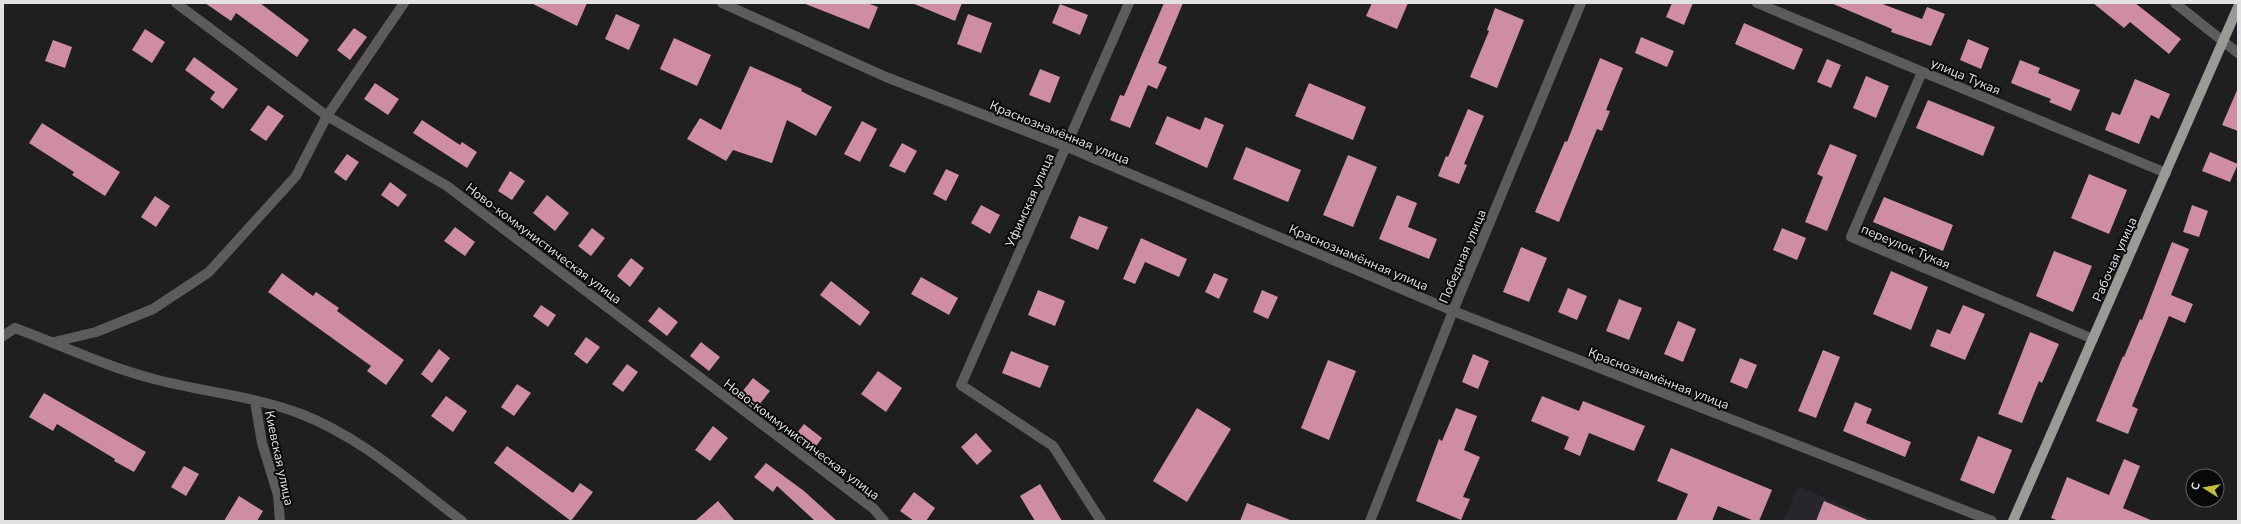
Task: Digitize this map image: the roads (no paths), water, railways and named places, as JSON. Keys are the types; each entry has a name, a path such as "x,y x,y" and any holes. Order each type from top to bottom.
{"main road":[{"name":"Рабочая улица","path":"2013,521 2238,7"}],"street":[{"name":"Ново-коммунистическая улица","path":"176,3 327,116 447,186 874,509 884,521"},
{"path":"54,342 96,332 153,309 209,272 296,176 327,116 404,3"},
{"name":"Краснознамённая улица","path":"722,3 886,77 1067,147 1453,311 1992,521"},
{"name":"Уфимская улица","path":"1101,521 1053,446 961,385 1067,147 1129,3"},
{"name":"Победная улица","path":"1370,521 1453,311 1581,3"},
{"name":"улица Тукая","path":"1757,3 2166,173"},
{"path":"2175,3 2238,54"},
{"name":"переулок Тукая","path":"1922,72 1851,237 2093,339"},
{"path":"3,336 15,328 54,342 81,354 154,379 255,401 301,414 348,437 462,521"},
{"name":"Киевская улица","path":"255,401 262,444 278,495 280,521"}]}
